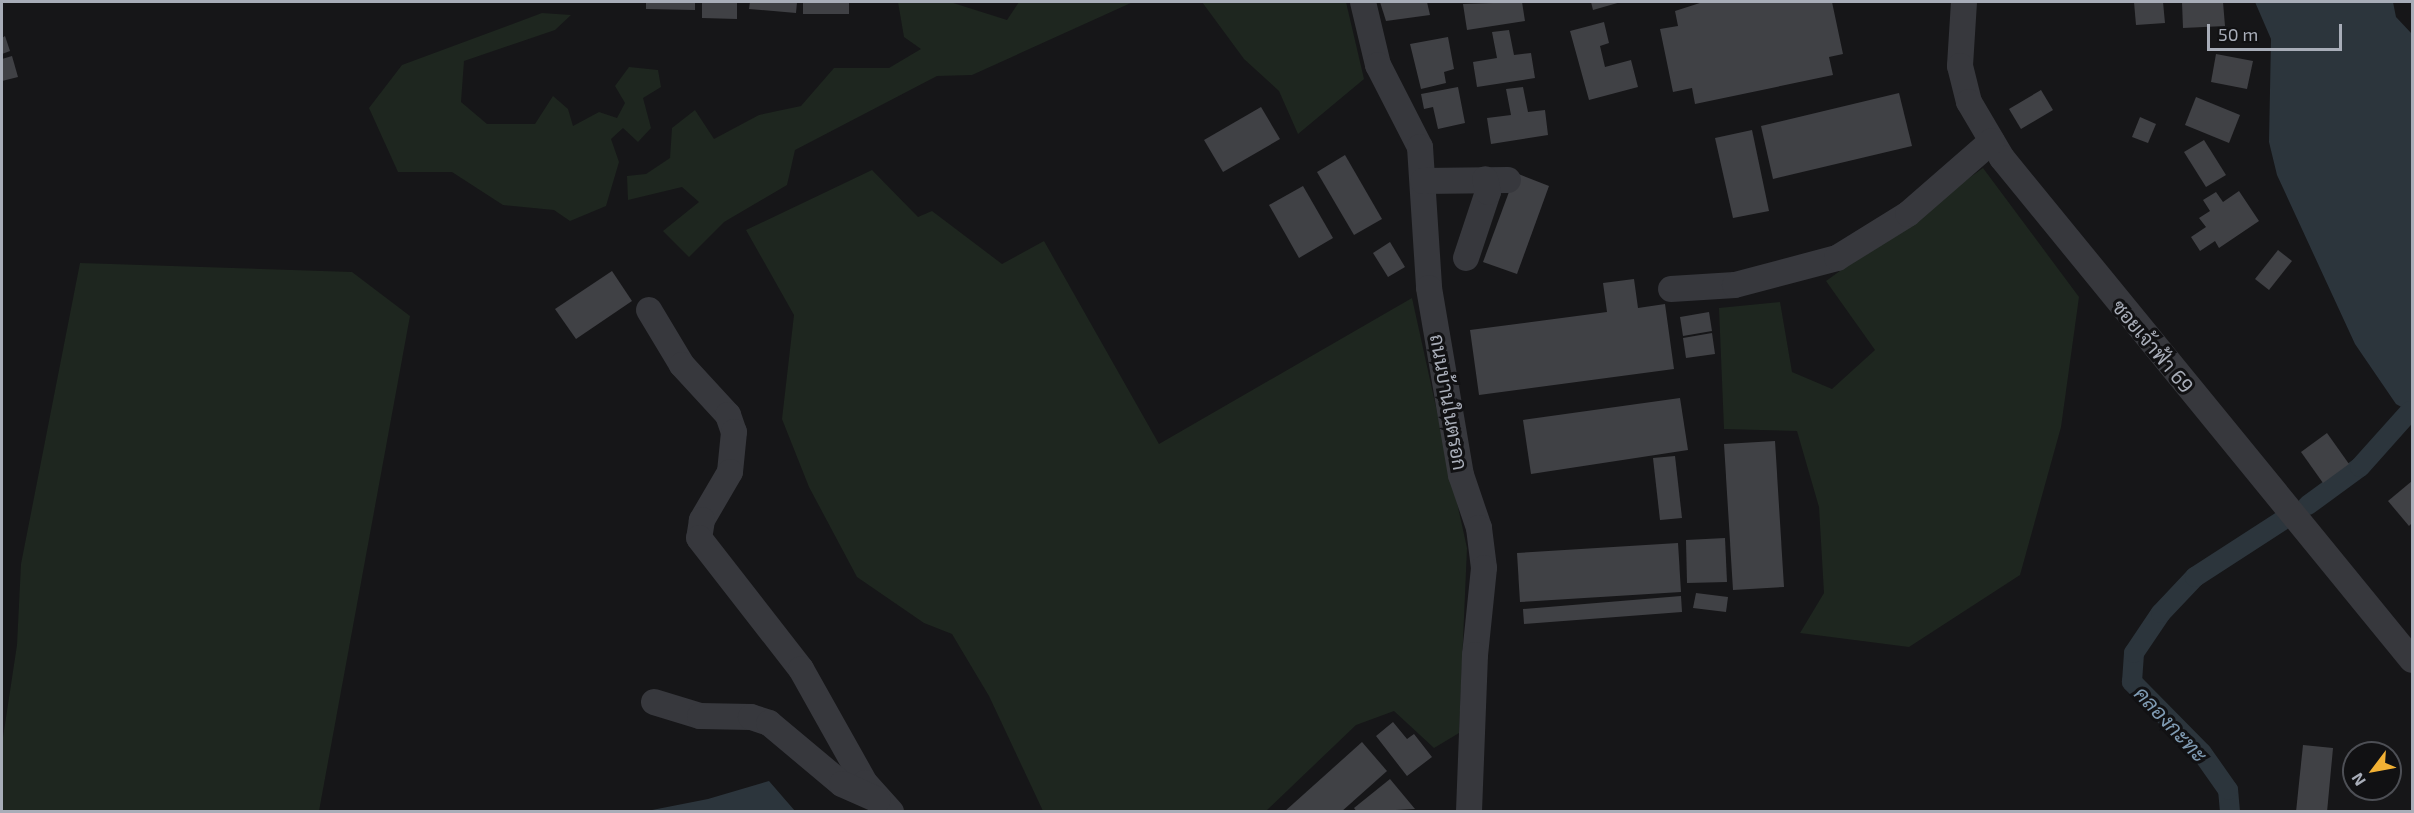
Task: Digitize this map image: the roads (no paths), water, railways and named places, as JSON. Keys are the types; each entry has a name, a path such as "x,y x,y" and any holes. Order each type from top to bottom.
{"street":[{"name":"ถนนบ้านในตรอก","path":"1363,2 1378,65 1420,147 1429,288 1461,474 1479,528 1484,568 1474,655 1469,812"},
{"name":"ซอยเจ้าฟ้า 69","path":"1965,2 1960,66 1969,102 1992,141 2101,284 2412,660"},
{"path":"1671,289 1735,285 1837,258 1908,214 1992,141"},
{"path":"1423,181 1496,179 1488,192 1466,258"},
{"path":"649,310 682,365 728,415 734,432 730,472 702,520 699,538 801,669 885,806"},
{"path":"654,702 700,716 751,717 769,723 842,784 885,806"}],"waterway":[{"name":"คลองกะทะ","path":"2308,505 2360,467 2410,411"},
{"name":"คลองกะทะ","path":"2230,812 2228,790 2202,753 2132,682 2134,653 2161,613 2195,577 2283,520"}]}
